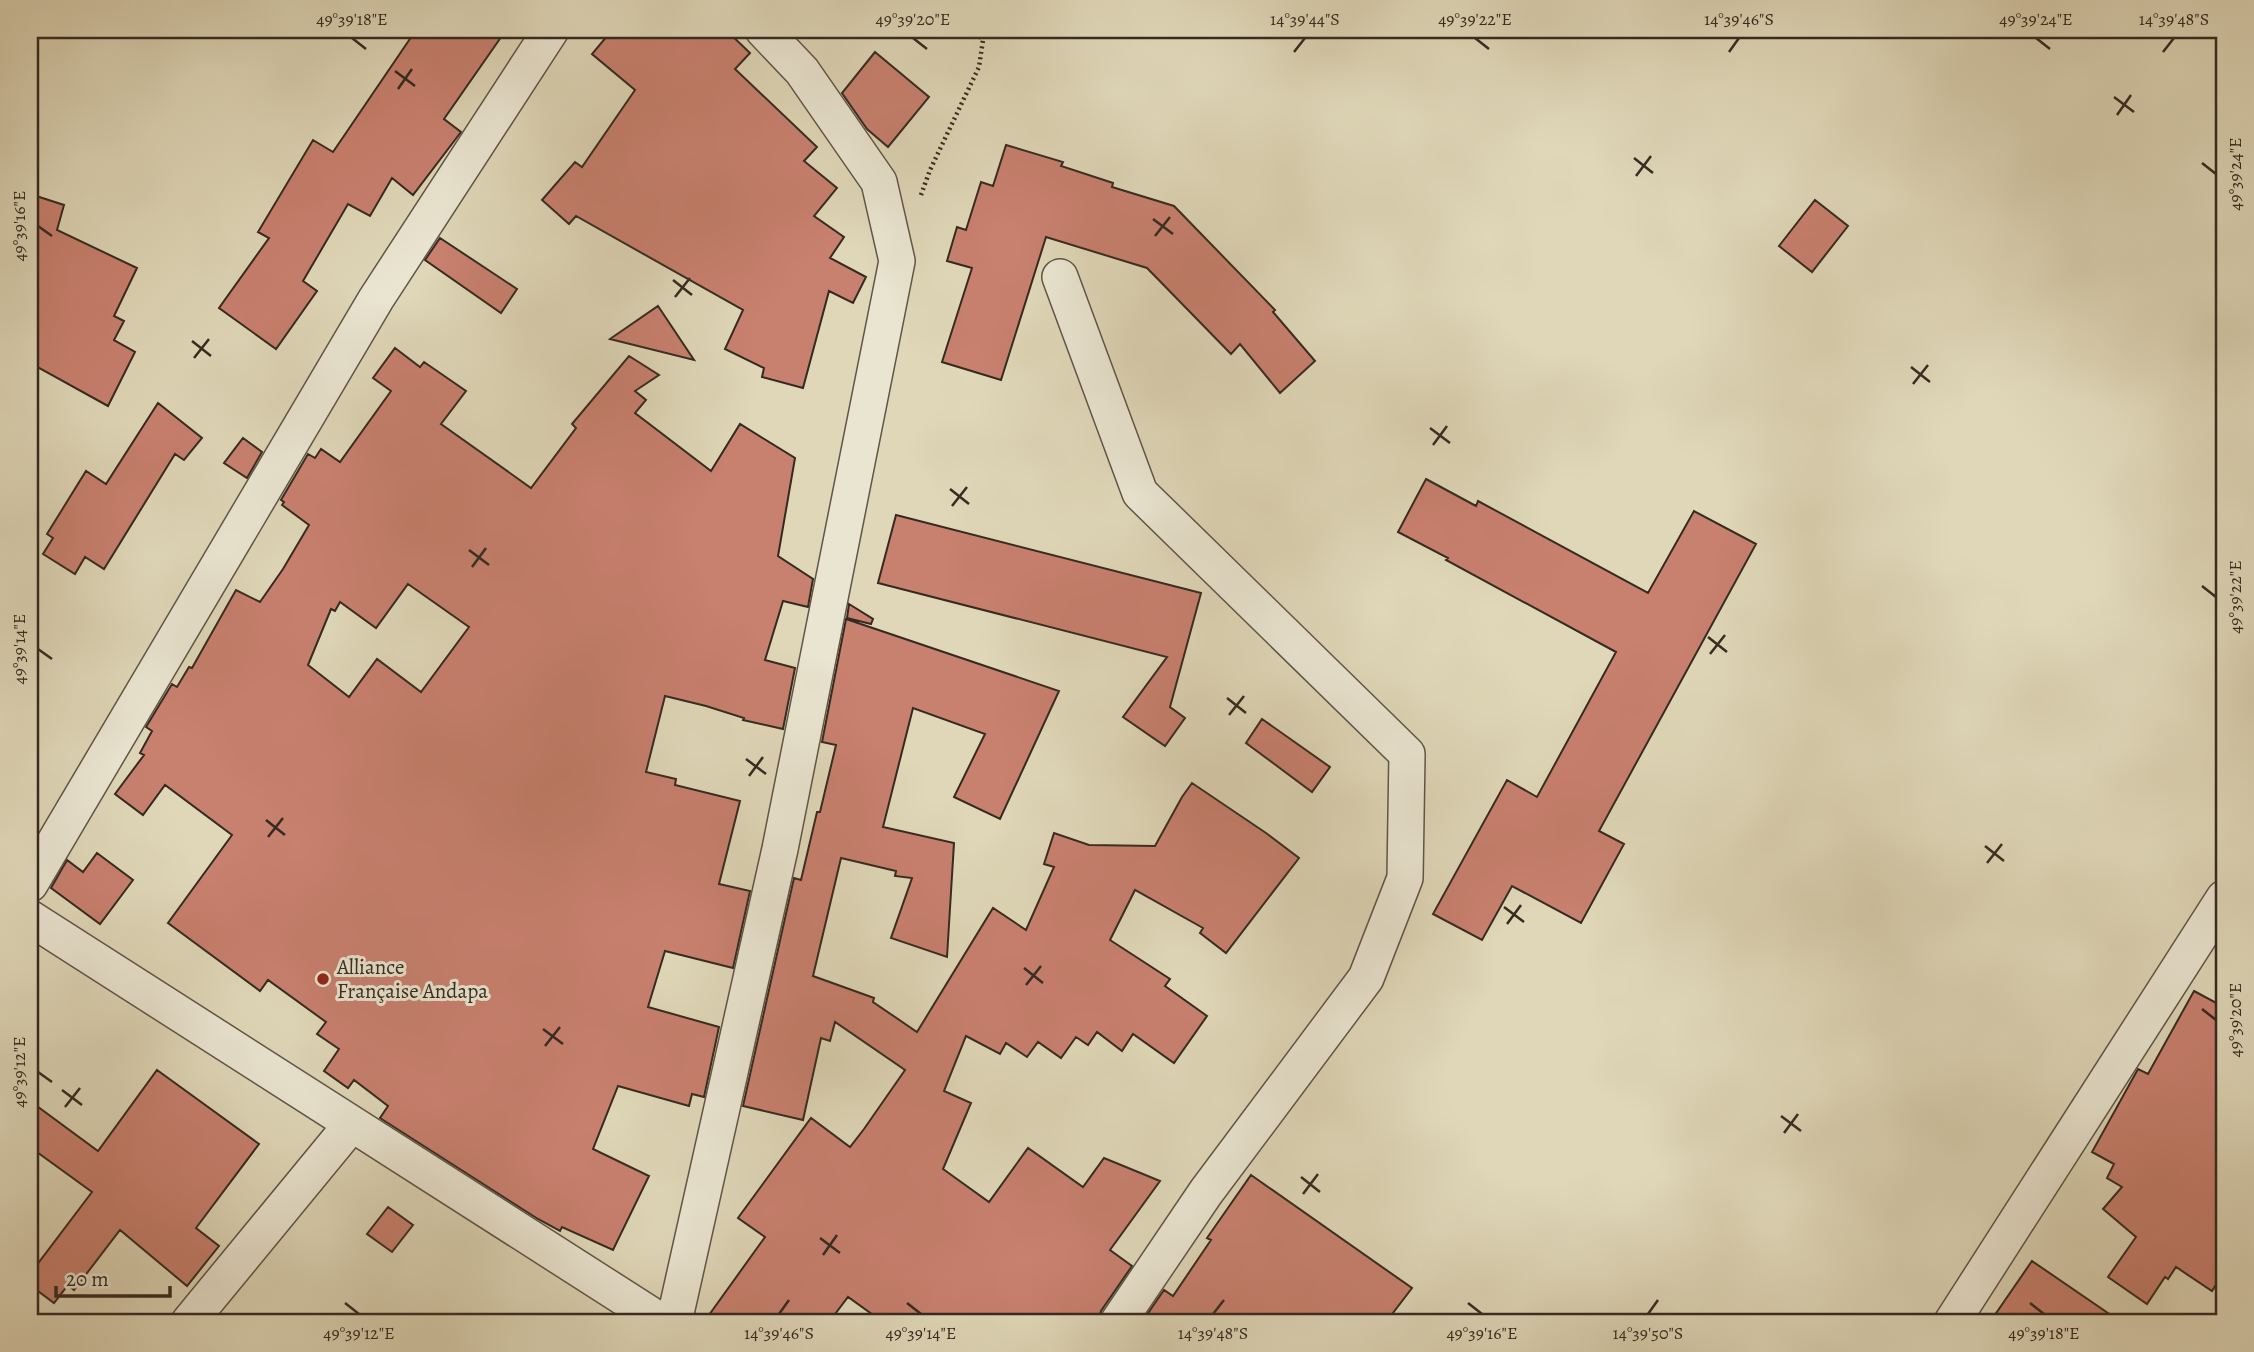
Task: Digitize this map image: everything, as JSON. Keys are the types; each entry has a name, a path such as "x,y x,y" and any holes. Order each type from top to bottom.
{"street":[{"path":"30,884 376,299 551,30"},
{"path":"674,1322 780,849 897,261 879,183 802,72 763,30"},
{"path":"1060,277 1140,493 1407,754 1405,878 1366,978 1206,1192 1118,1322"},
{"path":"1952,1322 2224,898"},
{"path":"30,919 662,1322"},
{"path":"190,1322 351,1125"}],"path":[{"path":"921,196 930,170 979,67 983,40 973,30"}],"building":[{"path":"416,30 506,30 444,119 461,132 413,195 392,178 370,216 348,204 303,281 317,291 276,349 219,308 269,238 258,232 313,140 333,152"},
{"path":"612,30 726,30 750,53 735,69 817,147 804,161 837,188 814,216 844,237 830,258 866,277 853,303 829,291 803,388 762,377 764,368 725,349 743,310 576,216 569,224 542,200 575,162 582,167 635,90 592,54"},
{"path":"875,52 929,97 888,147 867,129 842,93"},
{"path":"1006,145 1063,162 1061,166 1113,183 1112,187 1174,206 1275,310 1273,312 1315,361 1280,393 1240,344 1231,354 1147,268 1046,237 1001,380 942,362 972,268 947,261 957,227 966,230 981,182 993,186"},
{"path":"30,194 64,205 57,230 137,268 114,316 124,321 114,340 135,352 108,406 30,363"},
{"path":"1815,200 1848,226 1812,272 1779,246"},
{"path":"440,238 517,289 501,313 425,260"},
{"path":"658,306 694,360 610,339"},
{"path":"395,348 420,367 424,362 466,391 441,424 531,488 576,428 572,424 629,356 659,375 635,391 646,400 635,413 711,471 740,424 795,458 778,556 813,579 808,607 783,601 765,660 795,668 783,729 743,720 744,718 706,706 665,696 646,772 676,779 675,785 740,801 719,884 750,891 733,968 665,951 648,1007 719,1027 704,1097 692,1094 689,1106 618,1086 593,1149 649,1176 613,1250 562,1227 560,1231 538,1219 380,1118 388,1106 354,1080 348,1088 324,1071 339,1049 317,1034 326,1022 268,980 260,991 168,923 232,835 165,785 143,815 115,794 144,755 140,753 152,731 146,727 172,684 177,687 189,667 192,668 236,590 260,602 283,569 309,525 282,505 284,502 281,500 308,454 315,458 321,449 340,462 391,391 373,378","holes":["408,584 469,627 421,692 377,659 349,697 308,665 331,609 335,611 340,602 376,628"]},
{"path":"158,403 202,438 184,460 175,454 104,569 85,557 75,574 43,554 53,538 47,534 86,471 106,484"},
{"path":"243,438 262,452 247,478 224,463"},
{"path":"1426,479 1476,506 1478,501 1648,593 1694,511 1756,544 1599,831 1624,844 1581,923 1512,886 1482,940 1433,914 1507,780 1537,797 1616,652 1398,532"},
{"path":"896,515 1201,593 1170,707 1185,718 1165,746 1123,717 1167,657 878,583"},
{"path":"849,604 873,619 871,624 847,618"},
{"path":"846,619 1059,691 1000,819 954,797 985,734 913,708 883,827 954,843 947,957 891,938 912,878 895,876 896,871 841,858 813,976 874,998 873,1002 917,1032 993,908 1026,930 1054,867 1044,864 1054,833 1089,845 1155,846 1192,783 1299,858 1226,953 1200,933 1203,928 1135,890 1110,940 1170,979 1165,986 1207,1016 1174,1063 1133,1034 1122,1051 1097,1032 1088,1045 1076,1037 1061,1058 1038,1042 1027,1057 1006,1043 1000,1054 966,1036 944,1091 971,1103 943,1169 989,1202 1028,1148 1083,1187 1104,1158 1160,1181 1110,1250 1132,1266 1101,1311 1098,1322 883,1322 848,1297 829,1322 704,1322 765,1237 738,1218 811,1118 850,1147 905,1070 835,1022 830,1041 821,1038 803,1120 743,1106 794,878 801,880 836,745 822,742"},
{"path":"1262,719 1330,767 1312,792 1246,743"},
{"path":"97,853 133,880 100,924 51,888 67,860 83,872"},
{"path":"2194,991 2224,1007 2224,1272 2212,1291 2176,1267 2168,1279 2165,1277 2147,1304 2108,1277 2136,1237 2103,1209 2122,1187 2107,1178 2114,1164 2092,1152 2138,1069 2148,1074"},
{"path":"157,1070 259,1144 196,1228 219,1246 187,1286 120,1230 74,1290 68,1285 54,1303 30,1285 30,1274 92,1192 30,1147 30,1101 98,1151"},
{"path":"1251,1175 1412,1288 1386,1322 1142,1322 1164,1290 1173,1296 1211,1240 1207,1238"},
{"path":"388,1207 413,1225 392,1252 367,1234"},
{"path":"2032,1261 2121,1322 1990,1322"}],"place":[{"name":"Alliance Française Andapa","path":"323,979"}]}
